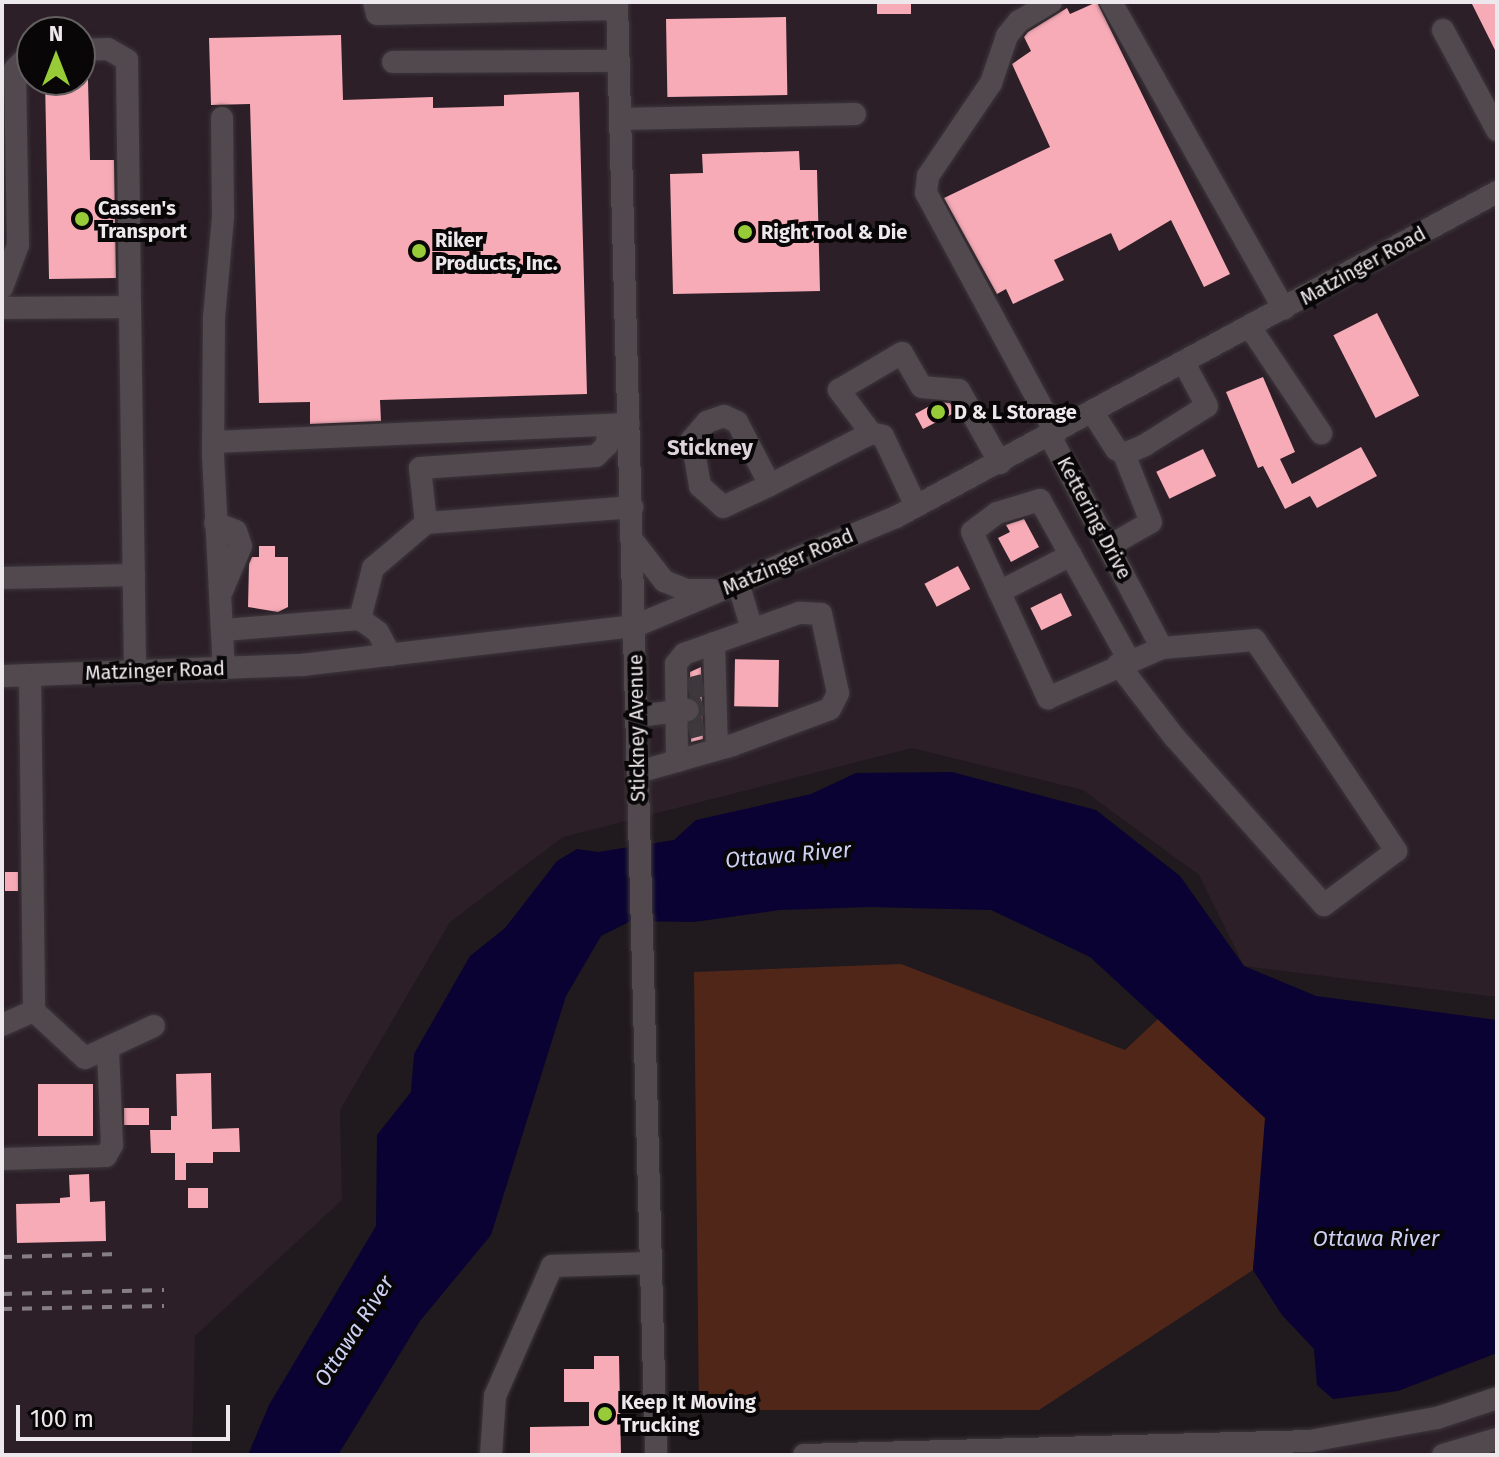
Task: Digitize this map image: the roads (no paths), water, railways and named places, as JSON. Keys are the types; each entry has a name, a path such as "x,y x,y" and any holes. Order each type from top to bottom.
{"street":[{"path":"374,2 377,14 617,5"},
{"name":"Kettering Drive","path":"1051,2 1019,21 1007,36 991,83 928,176 926,193 1162,648"},
{"path":"1111,2 1284,309"},
{"name":"Stickney Avenue","path":"617,5 620,119 618,424 632,507 656,1455"},
{"path":"1443,30 1497,130"},
{"path":"96,49 108,49 127,60 135,671"},
{"path":"393,62 619,61"},
{"path":"2,288 18,245 16,68"},
{"path":"620,119 855,114"},
{"path":"222,118 223,217 214,317 213,442 224,669"},
{"name":"Matzinger Road","path":"2,676 224,669 390,655 635,626 916,506 1053,435 1497,192"},
{"path":"2,308 130,307"},
{"path":"1250,327 1321,433"},
{"path":"916,506 883,436 871,433 839,390 902,353 922,387 959,390 1000,463"},
{"path":"1124,454 1203,413 1204,397 1184,363"},
{"path":"1093,413 1124,454 1151,522 1109,546"},
{"path":"213,442 618,424"},
{"path":"426,523 420,468 596,456 607,445 618,424"},
{"path":"770,485 871,433"},
{"path":"999,592 972,532 997,513 1040,500 1124,662 1175,738 1324,905 1396,851 1255,640 1162,648 1124,662 1048,698 999,592"},
{"path":"360,619 373,568 426,523 632,507"},
{"path":"632,540 645,563 664,581 686,590 734,585 752,629"},
{"path":"999,592 1071,555"},
{"path":"2,578 134,575"},
{"path":"638,772 717,749 830,709 838,693 821,614 799,613 752,629 684,654 676,664 717,749"},
{"path":"224,630 360,619 378,632 390,655"},
{"path":"677,761 714,643"},
{"path":"30,675 34,1011 85,1058 108,1050 154,1026"},
{"path":"637,716 696,706"},
{"path":"2,1025 34,1011"},
{"path":"2,1159 106,1156 112,1145 108,1050"},
{"path":"491,1455 495,1396 552,1266 651,1263"},
{"path":"804,1455 1310,1441 1437,1418 1497,1398"},
{"path":"1443,1455 1470,1452 1497,1439"}],"water":[{"name":"Ottawa River","path":"952,772 1096,810 1180,876 1244,966 1316,996 1497,1020 1497,1353 1398,1391 1333,1399 1317,1385 1314,1349 1282,1315 1253,1270 1265,1118 1090,957 991,910 869,907 780,910 694,922 631,921 601,936 566,996 491,1235 420,1321 338,1455 248,1455 269,1405 376,1226 377,1135 411,1092 414,1054 470,956 505,928 557,861 577,849 598,852 674,840 696,820 811,794 856,773"}],"tunnel":[{"path":"688,689 703,685"},
{"path":"688,710 703,704"},
{"path":"688,728 704,724"}],"railway":[{"path":"2,1257 120,1254"},
{"path":"2,1294 164,1290"},
{"path":"2,1309 164,1306"}],"place":[{"name":"Cassen's Transport","path":"82,219"},
{"name":"Right Tool & Die","path":"745,232"},
{"name":"Riker Products, Inc.","path":"419,251"},
{"name":"D & L Storage","path":"938,412"},
{"name":"Keep It Moving Trucking","path":"605,1414"}],"district":[{"name":"Stickney","path":"710,448"}]}
